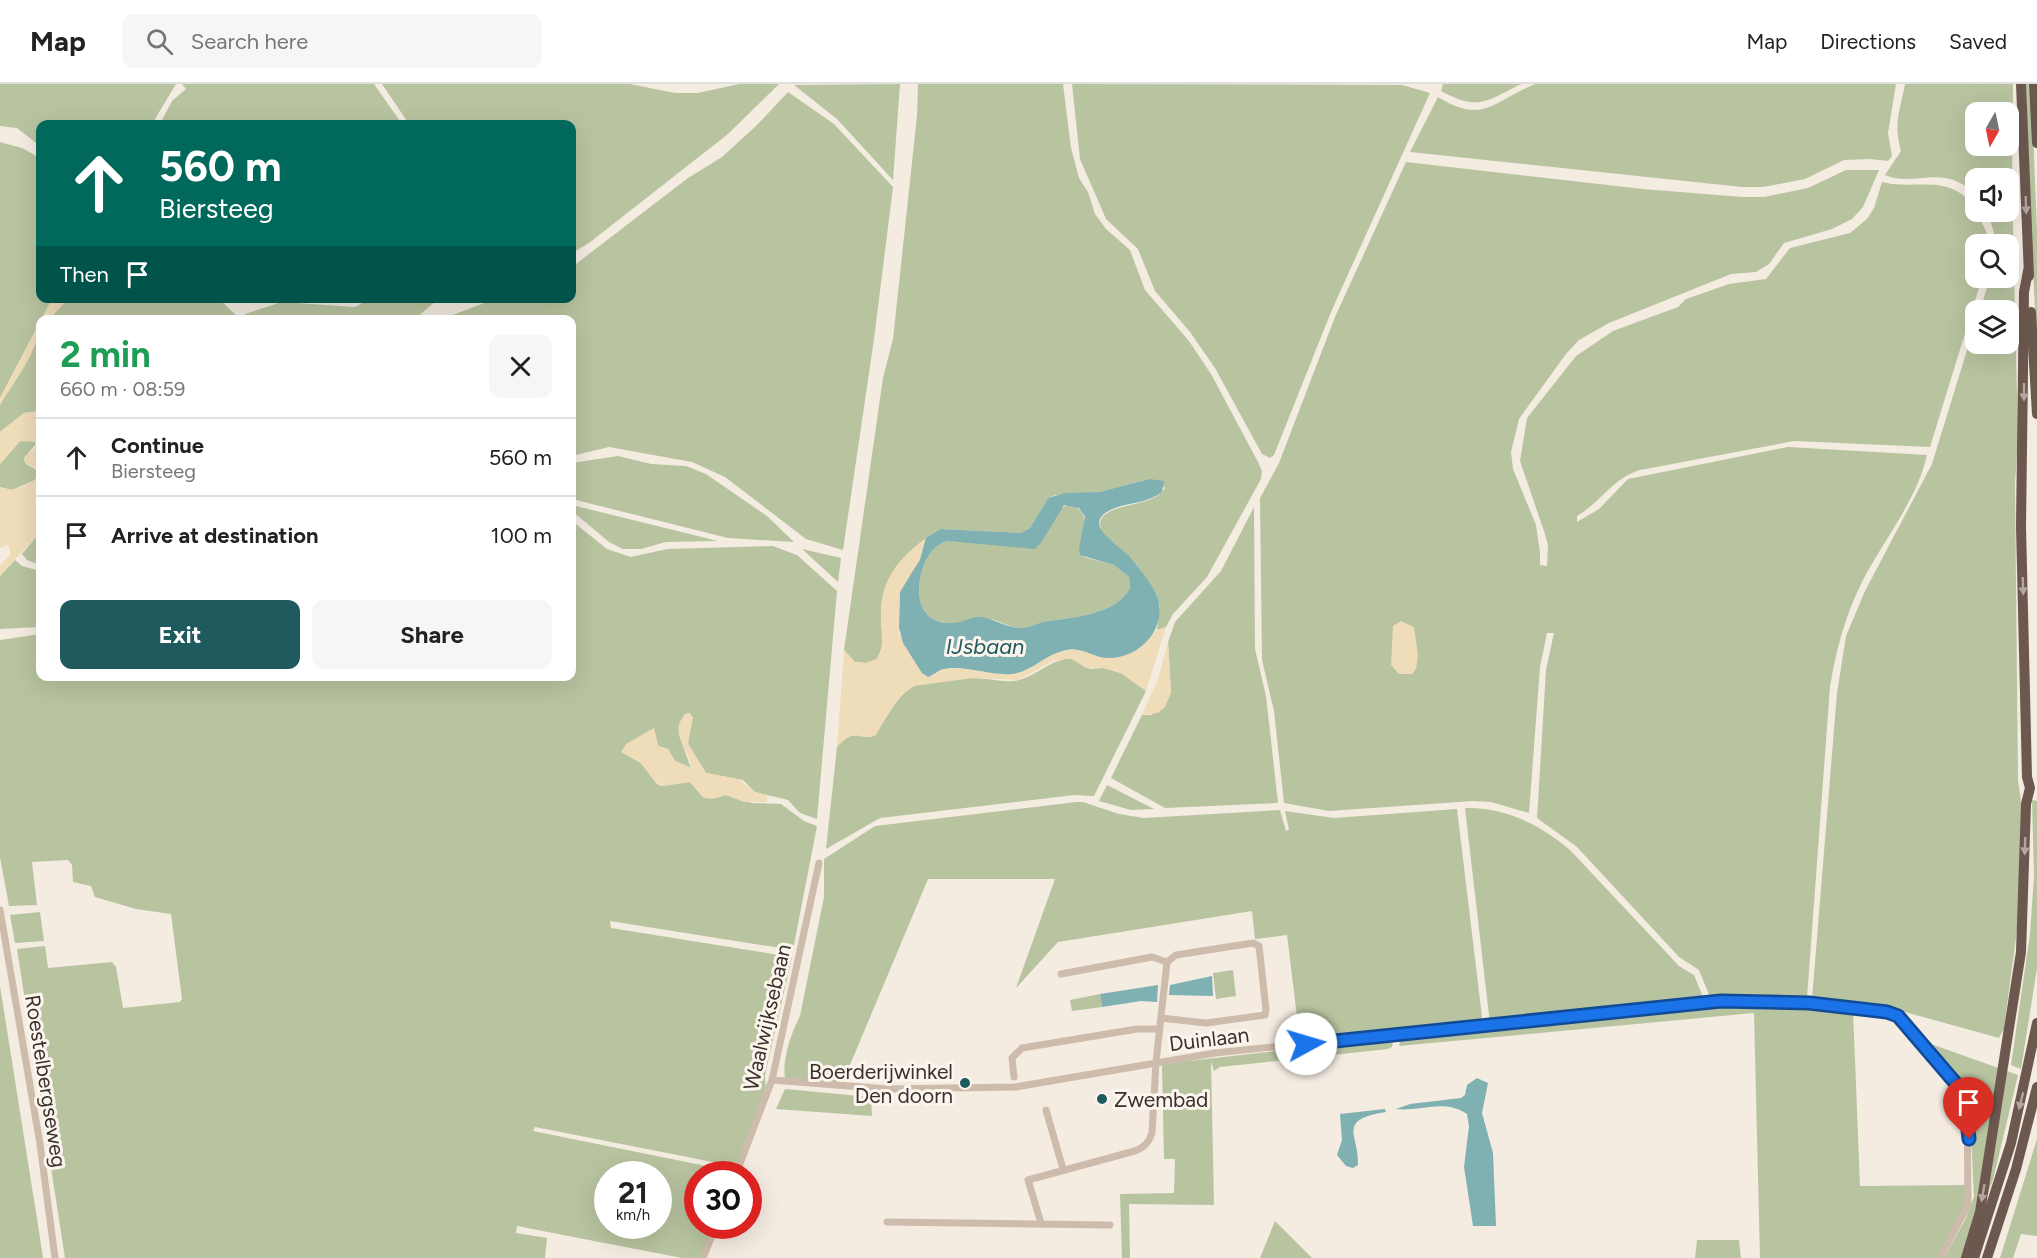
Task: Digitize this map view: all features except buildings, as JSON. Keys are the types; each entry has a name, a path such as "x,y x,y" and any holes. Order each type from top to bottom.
{"highway":[{"path":"2021,84 2028,271 2037,414"},
{"path":"2034,84 2037,143"},
{"path":"1966,1258 1980,1212 2021,952 2026,804 2030,788 2027,777 2021,527 2024,292 2028,271"},
{"path":"1974,1258 2011,1143 2037,1023"},
{"path":"1987,1258 2016,1169 2037,1087"}],"street":[{"name":"Waalwijksebaan","path":"741,1161 772,1080 819,863"},
{"name":"Roestelbergseweg","path":"0,910 40,1144 55,1258"},
{"path":"1041,1223 1028,1180 1143,1148 1152,1133 1156,1062 1167,962 1176,955 1257,944 1266,1011 1263,1016 1206,1023 1161,1018"},
{"path":"1061,974 1152,957 1167,962"},
{"name":"Duinlaan","path":"772,1080 887,1089 963,1090 1037,1084 1156,1062 1344,1040 1736,1000 1809,1003 1887,1012 1898,1016 1924,1044 1959,1084 1967,1100 1968,1205 1940,1258"},
{"path":"1014,1077 1012,1058 1022,1048 1137,1029 1160,1029"},
{"path":"1046,1110 1063,1169"},
{"path":"887,1222 1110,1225"},
{"path":"703,1258 711,1239"}],"green space":[{"path":"0,84 176,84 154,120 36,120 36,143 17,128 0,126"},
{"path":"182,84 374,84 399,120 162,120 172,101 186,89"},
{"path":"382,84 630,84 675,93 698,93 739,84 779,84 728,134 589,243 576,251 576,120 406,120"},
{"path":"900,84 893,180 837,119 794,85"},
{"path":"918,84 1063,84 1071,148 1079,178 1088,192 1095,214 1106,229 1130,250 1145,290 1189,341 1211,374 1258,462 1262,471 1261,479 1207,577 1173,614 1166,627 1157,630 1160,607 1156,593 1136,564 1102,534 1100,523 1102,517 1109,512 1152,499 1165,488 1149,479 1099,492 1056,495 1048,498 1030,528 1021,533 941,529 881,623 884,642 877,659 866,663 855,662 844,650 883,378 893,339 917,116"},
{"path":"1072,84 1402,85 1430,93 1331,312 1274,455 1270,458 1262,454 1215,368 1190,332 1155,291 1138,249 1106,219 1080,159"},
{"path":"1443,84 1521,84 1490,99 1473,102 1464,101 1441,91"},
{"path":"1535,84 1896,84 1888,133 1892,156 1888,161 1844,160 1805,179 1763,187 1742,187 1410,152 1438,97 1454,105 1478,110 1498,103"},
{"path":"1905,84 2013,84 2013,102 1965,102 1965,156 2012,156 2012,168 1965,168 1965,186 1952,179 1940,177 1907,179 1885,175 1901,151 1897,124"},
{"path":"2024,84 2031,84 2037,231 2037,350"},
{"path":"788,92 834,124 893,187 874,339 843,550 806,539 725,477 692,462 609,447 576,455 576,315 453,315 484,303 576,303 576,264 688,178 722,157"},
{"path":"0,142 22,148 36,156 36,303 50,303 44,315 36,315 36,329 0,398"},
{"path":"1406,162 1643,189 1742,197 1764,197 1808,188 1846,170 1879,170 1863,207 1852,219 1832,229 1784,243 1769,264 1756,272 1731,274 1609,323 1579,340 1566,354 1519,419 1511,452 1513,469 1536,525 1540,565 1547,566 1548,545 1520,461 1527,418 1576,356 1613,331 1678,307 1686,299 1729,284 1766,279 1790,248 1850,233 1867,219 1874,208 1882,182 1933,185 1956,191 1965,198 1965,222 1982,222 1987,234 1965,234 1965,288 1979,288 1975,300 1965,300 1965,333 1930,447 1794,441 1640,470 1615,484 1577,516 1577,522 1599,509 1628,479 1788,447 1927,455 1908,504 1856,595 1846,620 1835,660 1830,687 1807,998 1710,997 1699,970 1679,957 1577,847 1537,818 1546,670 1554,633 1547,633 1540,667 1529,813 1491,802 1473,801 1329,811 1284,803 1274,711 1262,660 1260,498 1279,463 1335,317"},
{"path":"1991,222 2013,222 2013,234 1994,234"},
{"path":"1987,288 2014,288 2015,300 1983,300"},
{"path":"64,303 223,303 236,315 53,315"},
{"path":"279,303 355,307 362,303 433,303 420,315 245,315"},
{"path":"36,339 36,412 24,413 0,432 0,405"},
{"path":"1966,354 2016,354 2018,781 2023,841 2020,905 2004,1029 1999,1038 1905,1012 1812,999 1837,693 1846,636 1865,591 1932,464"},
{"path":"20,441 35,442 24,458 26,464 36,470 35,480 12,490 0,487 0,464"},
{"path":"618,456 651,464 686,466 706,474 767,516 794,542 728,538 576,500 576,462"},
{"path":"1069,504 1081,512 1086,525 1084,557 1114,565 1129,577 1130,588 1114,604 1091,614 1021,628 985,618 954,623 942,622 926,613 919,596 919,586 928,556 937,546 949,541 1041,543 1061,508"},
{"path":"576,506 718,541 666,542 641,549 623,549 609,542 576,514"},
{"path":"1254,507 1255,649 1266,696 1278,803 1165,808 1111,778 1142,715 1151,715 1171,693 1168,642 1175,622 1221,571"},
{"path":"576,524 607,549 631,557 667,549 773,546 797,555 837,591 817,819 800,813 788,800 755,792 743,780 706,773 688,744 691,714 684,715 679,735 691,768 675,761 668,749 658,746 655,733 623,753 641,763 657,784 662,786 690,782 702,796 716,798 726,795 752,803 781,804 804,821 817,826 793,950 610,921 611,928 792,957 765,1075 766,1093 740,1161 708,1161 535,1127 533,1131 684,1161 684,1239 710,1239 702,1258 682,1258 517,1226 516,1233 547,1238 545,1258 65,1258 17,949 45,946 48,968 112,962 116,967 123,1008 180,1002 182,999 171,914 136,909 95,897 91,886 73,882 72,865 68,860 32,862 37,905 9,906 0,857 0,640 36,635 36,681 576,681"},
{"path":"36,537 36,563 27,560 22,554"},
{"path":"802,549 841,558 838,582"},
{"path":"15,560 22,566 36,570 36,627 0,629 0,576"},
{"path":"1065,659 1072,659 1090,669 1103,668 1121,673 1146,691 1094,796 1074,795 880,818 826,849 837,747 849,737 856,735 871,737 905,692 917,685 941,680 977,678 1021,680"},
{"path":"1107,785 1154,809 1131,810 1099,801"},
{"path":"2032,800 2037,801 2037,968 2021,1069 2011,1065 2030,934 2034,876"},
{"path":"1083,802 1119,814 1144,818 1280,810 1286,831 1289,830 1285,811 1334,818 1457,809 1483,1025 1363,1032 1300,1041 1287,935 1255,939 1252,911 1058,942 1016,988 1055,879 928,879 842,1084 785,1079 786,1055 800,1016 824,897 824,859 875,826"},
{"path":"1465,808 1480,808 1522,819 1547,833 1570,850 1679,966 1694,975 1703,997 1490,1024"},
{"path":"40,912 44,941 15,943 10,915"},
{"path":"1233,970 1236,996 1216,999 1213,973"},
{"path":"0,986 38,1225 43,1258 0,1258"},
{"path":"1100,994 1102,1007 1072,1011 1070,1000"},
{"path":"1737,1004 1853,1010 1860,1186 1965,1185 1965,1205 1937,1258 1760,1258 1754,1013 1399,1046 1401,1037"},
{"path":"1393,1038 1392,1047 1388,1049 1220,1067 1214,1071 1211,1061 1214,1205 1129,1204 1130,1258 1122,1258 1120,1194 1174,1193 1175,1159 1164,1159 1162,1064"},
{"path":"1934,1045 2018,1075 1993,1180 1964,1258 1944,1258 1966,1218 1974,1197 1969,1093 1929,1046"},
{"path":"785,1089 871,1097 872,1116 776,1109"},
{"path":"2037,1139 2037,1236 2021,1234 2013,1258 2000,1258"},
{"path":"1275,1221 1312,1258 1260,1258"},
{"path":"1697,1240 1739,1240 1741,1258 1695,1258"}],"sand":[{"path":"50,303 65,303 52,315 44,315"},
{"path":"36,330 36,342 31,353 0,405 0,398"},
{"path":"36,412 36,470 24,461 35,448 35,442 20,441 0,464 0,432 24,413"},
{"path":"36,477 36,536 0,576 0,565 10,555 10,548 7,545 0,548 0,487 14,489 35,480"},
{"path":"926,538 920,560 910,575 899,600 899,634 925,676 953,668 996,674 1013,673 1028,669 1054,654 1068,650 1079,650 1112,658 1136,648 1155,632 1166,627 1146,691 1121,673 1103,668 1086,668 1072,659 1053,661 1018,680 973,678 914,686 903,694 890,710 876,735 865,737 854,735 837,747 844,650 855,662 866,663 877,659 882,644 881,605 887,582 899,563"},
{"path":"1401,621 1414,627 1418,655 1416,669 1412,674 1399,674 1391,665 1393,626"},
{"path":"1168,642 1171,693 1165,707 1158,713 1142,715 1158,679"},
{"path":"688,713 693,717 688,744 706,773 738,779 755,792 767,795 767,802 744,802 726,795 712,799 704,798 690,782 662,786 652,778 641,763 621,752 626,744 654,728 658,746 668,749 675,761 691,768 679,733 682,719"}],"water":[{"name":"IJsbaan","path":"1149,479 1164,481 1162,492 1157,496 1115,508 1104,514 1100,520 1103,532 1136,564 1153,588 1158,600 1160,612 1157,624 1152,635 1144,644 1123,656 1110,658 1078,650 1066,650 1026,670 1012,674 952,668 928,677 922,673 903,643 899,628 900,592 920,560 926,538 941,529 1021,533 1030,528 1048,498 1065,493 1099,492","holes":["1064,505 1079,508 1085,517 1080,555 1114,565 1129,577 1130,588 1114,604 1091,614 1021,628 981,617 954,623 942,622 926,613 919,596 919,586 928,556 937,546 949,541 1035,549"]},
{"path":"1212,976 1213,996 1169,995 1170,985"},
{"path":"1158,985 1157,1002 1141,1001 1102,1007 1100,994"},
{"path":"1477,1078 1488,1083 1482,1113 1493,1153 1496,1226 1473,1226 1464,1167 1469,1126 1467,1114 1458,1109 1441,1106 1396,1109 1410,1104 1461,1098 1465,1095 1467,1085"},
{"path":"1385,1109 1386,1112 1370,1115 1355,1124 1354,1137 1358,1165 1353,1168 1346,1166 1337,1155 1342,1140 1340,1114"}],"place":[{"name":"Boerderijwinkel Den doorn","path":"965,1083"},
{"name":"Zwembad","path":"1102,1099"}],"route":[{"path":"1306,1044 1736,1000 1809,1003 1887,1012 1898,1016 1959,1084 1967,1100 1969,1139"}]}
